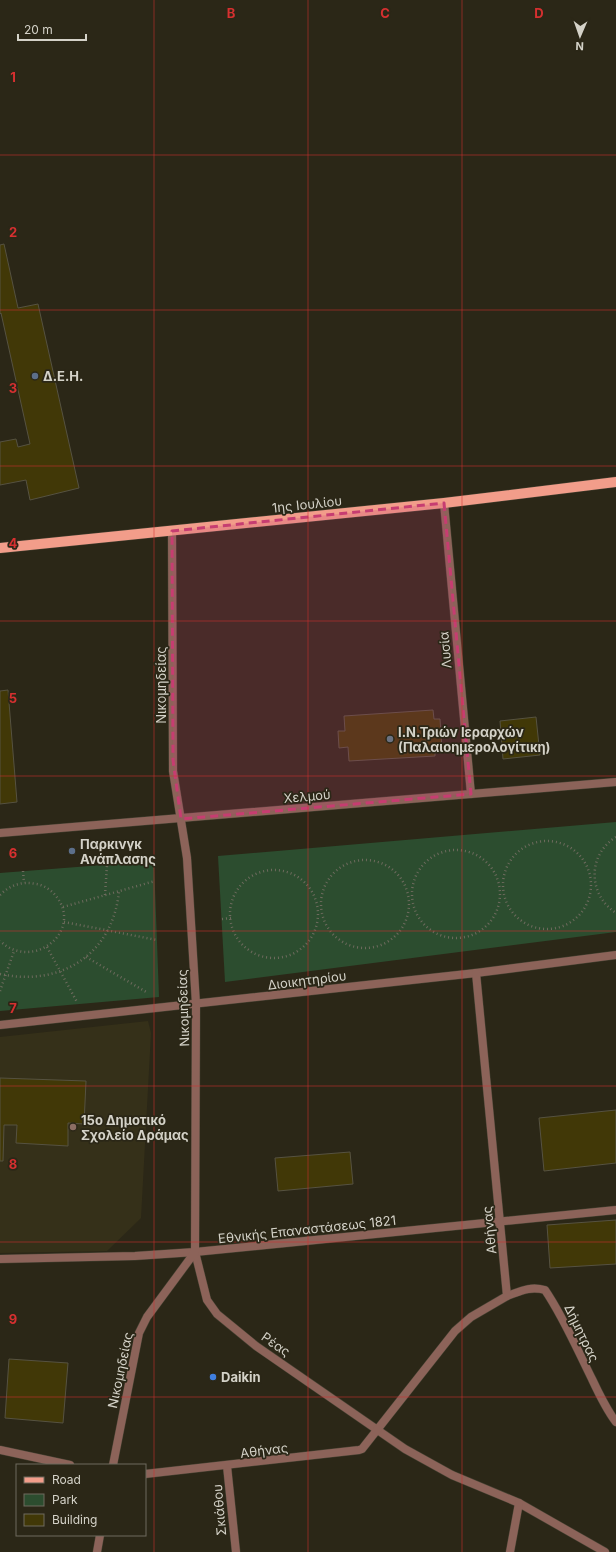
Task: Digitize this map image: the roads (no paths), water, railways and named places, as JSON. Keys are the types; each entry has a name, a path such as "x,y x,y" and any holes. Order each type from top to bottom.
{"main road":[{"name":"1ης Ιουλίου","path":"0,548 444,503 616,482"}],"street":[{"name":"Λυσία","path":"444,503 471,794"},
{"name":"Νικομηδείας","path":"113,1464 139,1333 147,1317 195,1252 196,1004 187,858 174,781 172,531"},
{"name":"Χελμού","path":"0,834 616,782"},
{"name":"Διοικητηρίου","path":"0,1025 476,972 616,954"},
{"name":"Αθήνας","path":"146,1474 227,1466 362,1449 455,1331 471,1316 507,1296 476,972"},
{"name":"Εθνικής Επαναστάσεως 1821","path":"0,1259 135,1256 195,1252 616,1210"},
{"name":"Ρέας","path":"195,1252 207,1300 217,1314 256,1346 376,1430"},
{"name":"Δήμητρας","path":"507,1296 526,1288 545,1290 556,1306 599,1393 616,1422"},
{"path":"376,1430 404,1449 452,1475 519,1503 605,1552"},
{"path":"0,1450 65,1464"},
{"name":"Σκιάθου","path":"227,1466 236,1552"},
{"path":"510,1552 519,1503"},
{"path":"97,1552 100,1536"}],"place":[{"name":"Δ.Ε.Η.","path":"35,376"},
{"name":"Ι.Ν.Τριών Ιεραρχών (Παλαιοημερολογίτικη)","path":"390,739"},
{"name":"Παρκινγκ Ανάπλασης","path":"72,851"},
{"name":"15ο Δημοτικό Σχολείο Δράμας","path":"73,1127"},
{"name":"Daikin","path":"213,1377"}]}
